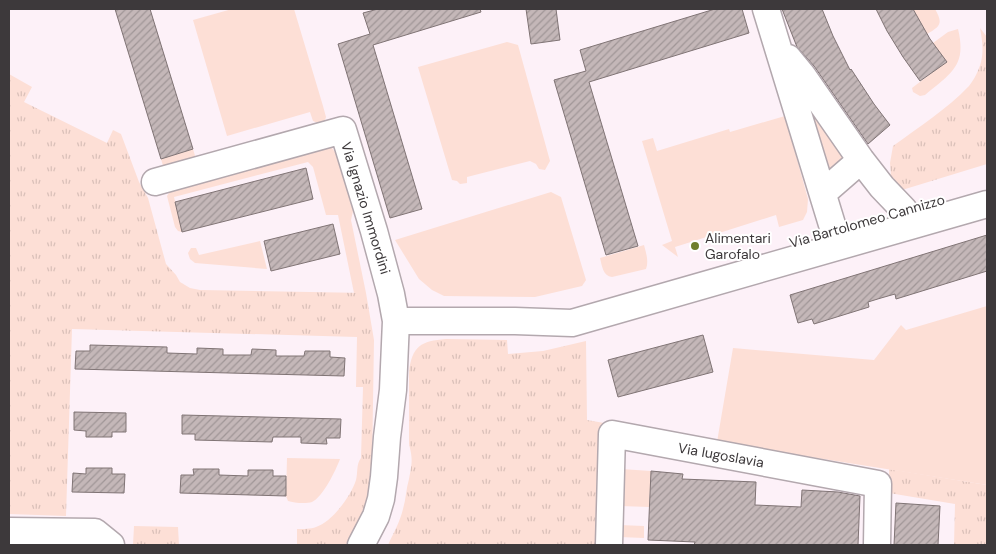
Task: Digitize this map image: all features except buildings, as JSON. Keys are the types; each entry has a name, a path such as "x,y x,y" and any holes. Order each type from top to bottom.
{"street":[{"path":"766,9 834,231"},
{"path":"777,44 802,75 861,160 882,187 904,210"},
{"name":"Via Ignazio Immordini","path":"155,182 343,130 392,294 396,321 393,390"},
{"path":"823,193 861,160"},
{"name":"Via Bartolomeo Cannizzo","path":"515,321 679,276 987,187"},
{"name":"Via Bartolomeo Cannizzo","path":"396,321 572,323 987,204"},
{"path":"362,545 376,516 381,499 393,390"},
{"path":"379,545 393,506 399,471 399,429 393,390"},
{"name":"Via Iugoslavia","path":"609,545 612,434 878,484 877,545"},
{"path":"9,531 95,532 111,545"}],"green space":[{"path":"232,9 294,9 326,117 324,123 320,124 313,121 310,112 227,136 193,20"},
{"path":"913,9 935,9 940,21 938,26 927,34"},
{"path":"980,28 987,37 987,164 902,190 891,176 890,163 893,146 942,110 971,84 978,72 982,58"},
{"path":"958,29 960,52 955,68 925,95 920,96 913,92 912,88 946,62 933,43 948,32"},
{"path":"507,42 518,45 550,161 545,170 539,169 536,164 530,161 467,177 467,183 460,184 452,180 418,67"},
{"path":"9,74 32,87 24,102 107,143 113,130 121,134 139,182 148,198 166,264 180,282 190,288 200,290 366,293 374,340 372,466 368,498 346,545 297,545 297,529 314,528 328,520 345,501 356,480 359,460 361,458 363,387 356,387 357,337 72,329 66,516 9,514"},
{"path":"807,101 848,158 828,171"},
{"path":"785,116 808,199 807,212 803,220 779,227 776,215 675,247 678,257 662,245 672,241 642,141 653,138 657,151 729,129 730,132"},
{"path":"327,147 332,148 337,155 353,211 351,220 366,293 354,293 338,215 326,215 313,167 308,162 174,197 182,232 178,231 175,227 167,196 171,190"},
{"path":"193,149 196,159 164,169 161,159"},
{"path":"551,192 561,197 586,280 582,286 535,297 444,296 432,290 419,279 395,240"},
{"path":"260,241 267,269 195,263 190,259 188,253 191,248 196,248 199,255"},
{"path":"644,245 647,260 646,269 612,277 605,273 600,258"},
{"path":"987,306 987,485 717,442 733,348 874,360 901,325 906,330"},
{"path":"446,339 507,340 508,354 543,351 586,341 587,420 604,423 600,449 597,545 388,545 402,514 411,465 409,444 410,363 419,346 430,341"},
{"path":"287,458 340,459 320,495 312,502 297,503 288,501 286,496"},
{"path":"621,469 651,471 649,507 620,506"},
{"path":"889,469 987,485 987,545 954,545 955,504 889,493"},
{"path":"619,525 644,526 644,538 619,537"},
{"path":"134,526 178,527 179,545 133,545"}],"place":[{"name":"Alimentari Garofalo","path":"695,246"}]}
